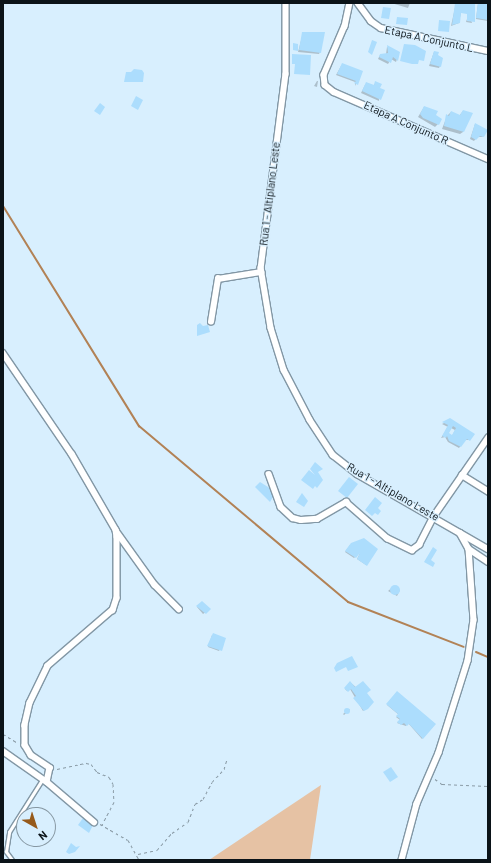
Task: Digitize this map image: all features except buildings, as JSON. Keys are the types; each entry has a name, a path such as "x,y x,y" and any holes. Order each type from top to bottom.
{"street":[{"name":"Rua 1 - Altiplano Leste","path":"286,3 286,74 261,272 271,328 284,370 320,438 333,455 358,474 434,516 460,533 469,549 474,620 468,661 429,775 417,804 402,860"},
{"name":"Etapa A Conjunto R","path":"350,3 345,26 324,75 325,84 334,92 488,159"},
{"name":"Etapa A Conjunto L","path":"358,3 372,21 381,28 488,51"},
{"path":"211,322 218,279 261,272"},
{"path":"3,353 72,454 116,530 155,584 179,609"},
{"path":"269,474 281,507 293,518 317,519 346,502 387,538 407,550 412,550 419,545 434,516 488,438"},
{"path":"462,475 488,492"},
{"path":"45,781 50,768 31,755 25,745 25,725 30,703 48,666 100,623 115,604 116,530"},
{"path":"460,533 488,549"},
{"path":"469,549 488,562"},
{"path":"3,751 45,781 94,822"}],"lane":[{"path":"12,860 6,852 9,832 45,781"}],"path":[{"path":"3,734 25,745"},
{"path":"138,854 158,850 172,833 188,822 195,804 204,799 212,782 224,769 227,759"},
{"path":"50,768 58,770 86,763 91,764 97,772 109,777 113,784 114,802 102,825"},
{"path":"429,775 442,784 488,786"},
{"path":"94,822 128,840 138,854 139,860"}],"shaded area":[{"path":"321,785 310,860 209,860"}],"waterway":[{"path":"3,206 139,426 348,602 464,647"},
{"path":"476,652 488,657"}]}
